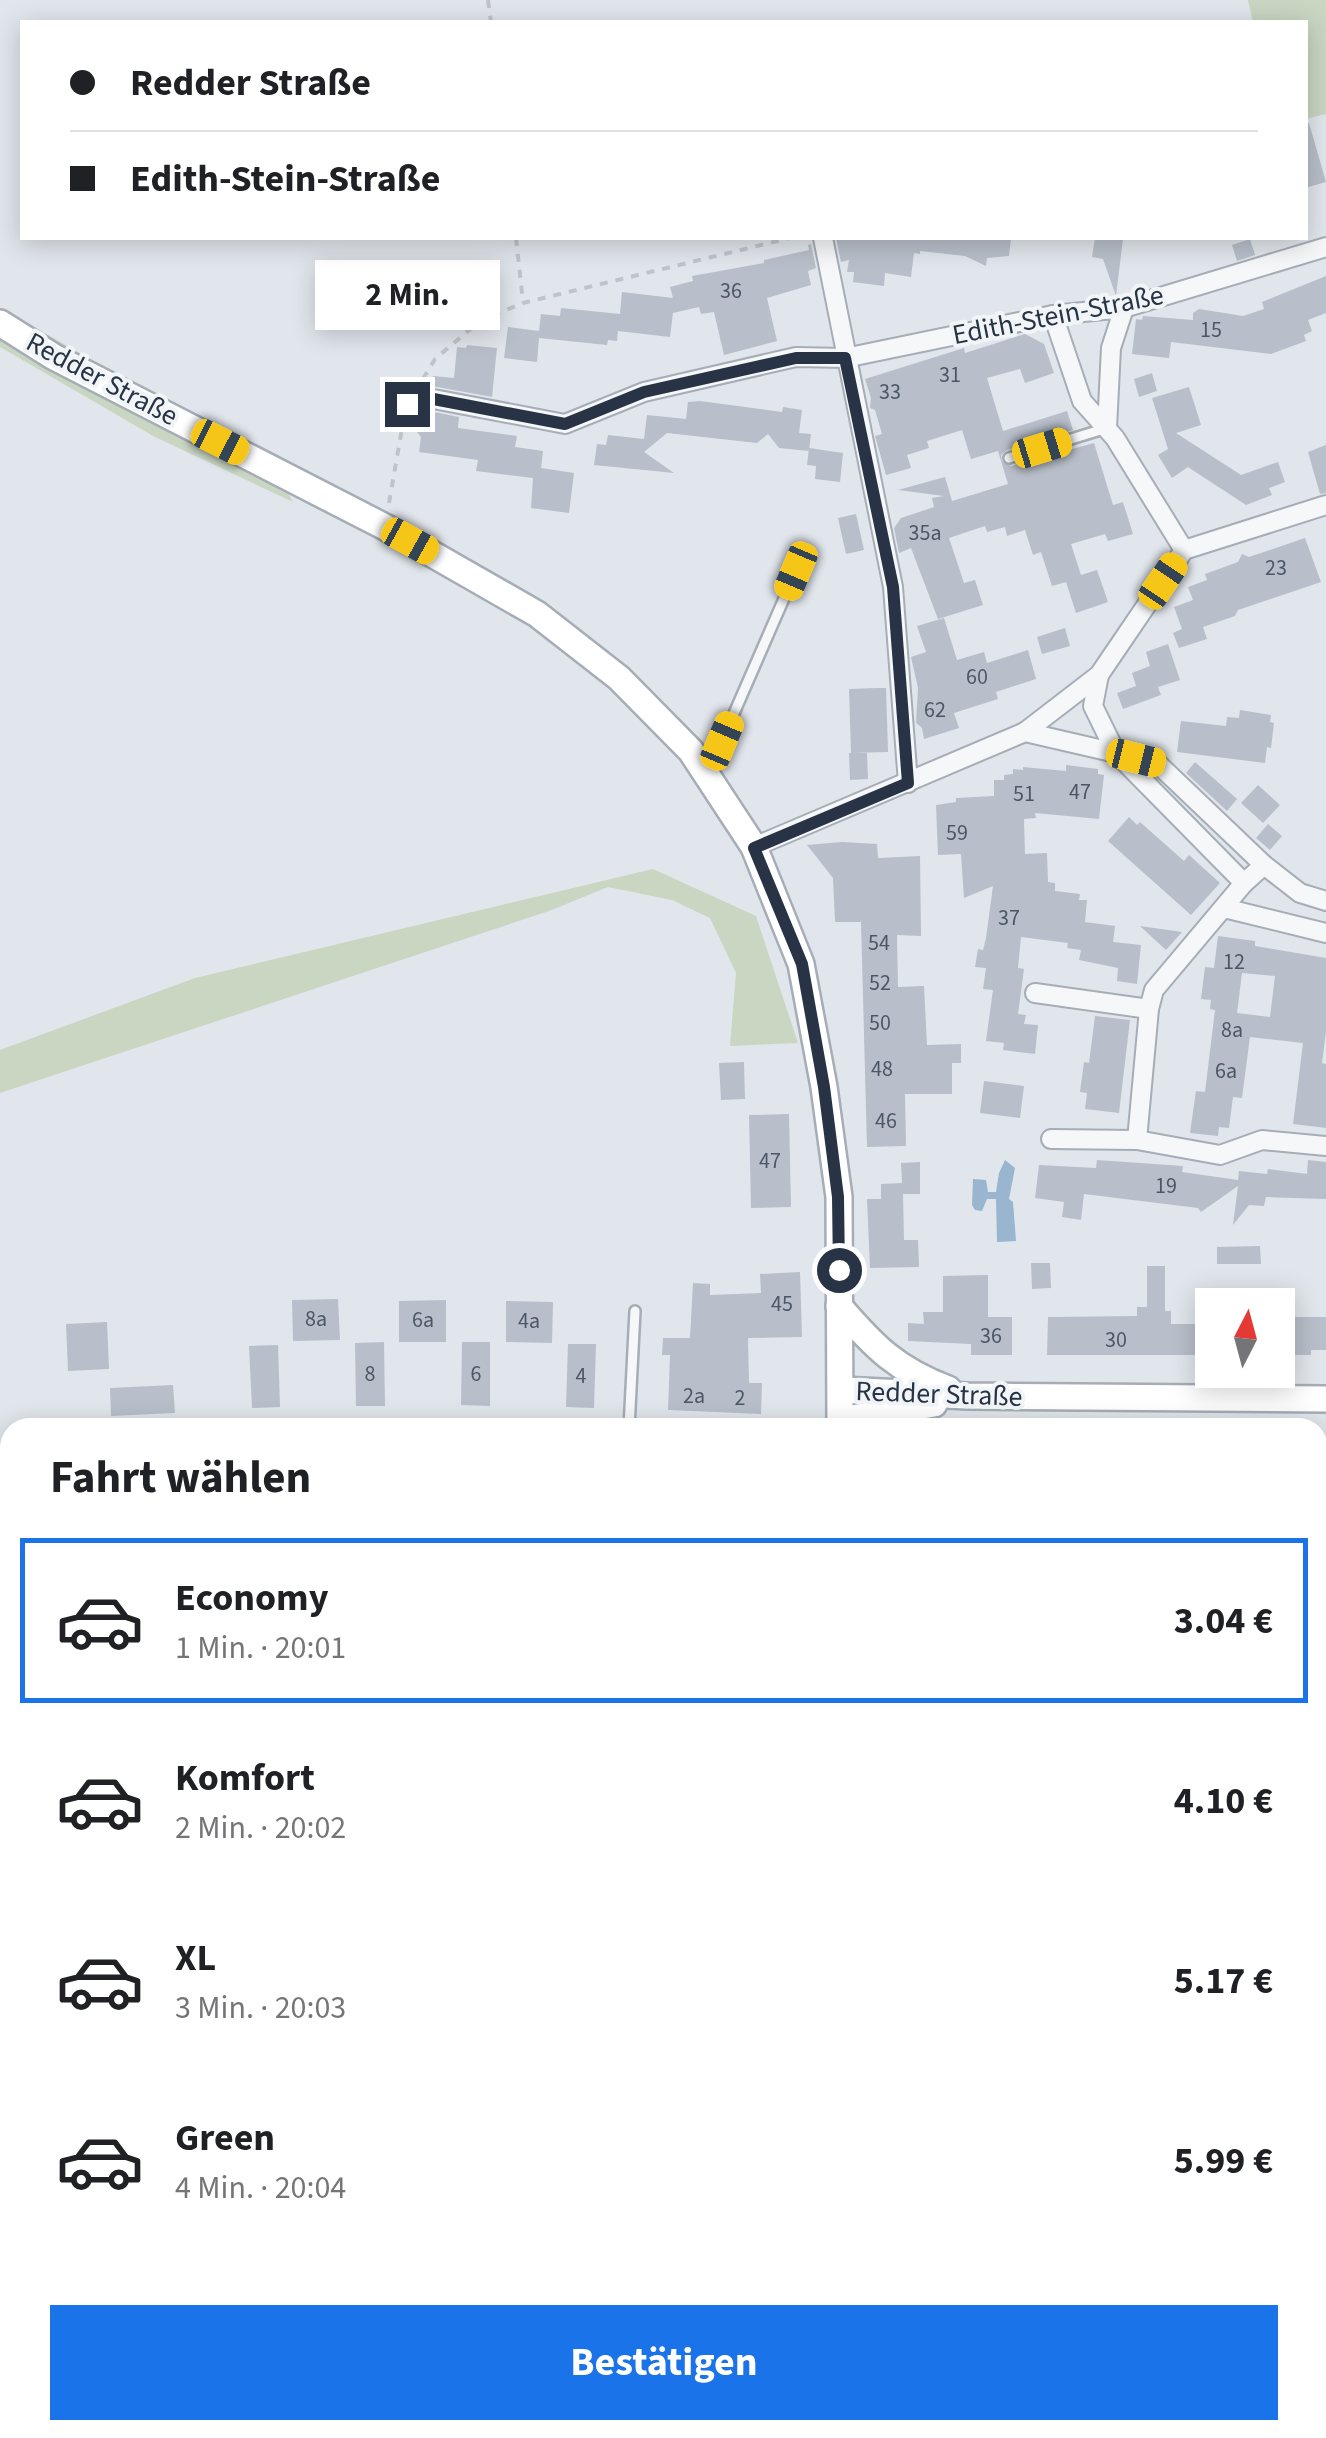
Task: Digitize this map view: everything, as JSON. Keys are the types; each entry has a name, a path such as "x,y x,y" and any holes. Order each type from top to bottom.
{"street":[{"path":"823,240 893,587 908,783"},
{"name":"Edith-Stein-Straße","path":"407,404 423,397 565,424 644,392 796,358 845,358 1053,316 1124,308 1326,246"},
{"path":"1107,428 1111,348 1124,308"},
{"path":"1053,316 1082,401 1107,428 1184,550"},
{"name":"Redder Straße","path":"0,323 54,357 385,527 537,614 619,678 692,751 754,848 802,964 838,1197 841,1390 967,1396 1326,1400"},
{"path":"754,848 1025,732 1099,676 1184,550 1326,505"},
{"path":"1099,676 1093,706 1116,753 1244,883"},
{"path":"1025,732 1156,763 1264,865 1300,893 1326,901"},
{"path":"1138,1140 1148,1009 1154,990 1244,883 1264,865"},
{"path":"1224,908 1326,933"},
{"path":"1035,994 1148,1009"},
{"path":"1051,1139 1138,1140 1220,1154 1262,1140 1326,1146"},
{"path":"839,1306 872,1345 900,1367 967,1396"},
{"path":"840,1418 841,1390"},
{"path":"867,1418 967,1396"}],"lane":[{"path":"1009,458 1107,428"},
{"path":"707,775 796,571"},
{"path":"630,1418 634,1311"}],"path":[{"path":"516,240 523,304"},
{"path":"385,527 407,404 434,359 480,321 523,304 782,240"}],"green space":[{"path":"1248,0 1326,0 1326,114 1308,118 1308,20 1253,20"},
{"path":"0,308 113,372 112,398 201,423 263,450 293,502 155,437 0,347"},
{"path":"653,869 756,916 798,1043 730,1046 736,973 710,918 672,900 608,887 549,911 0,1093 0,1050 195,978"}],"water":[{"path":"1005,1160 1015,1168 1009,1199 1013,1202 1016,1241 997,1242 996,1199 987,1199 982,1211 975,1210 973,1179 986,1180 988,1192 996,1192"}],"building":[{"path":"1308,123 1326,182 1308,187"},
{"path":"836,240 1011,240 1009,256 987,258 986,266 965,256 914,253 911,277 885,273 884,286 853,282 854,272 847,272 849,260 841,262"},
{"path":"1095,240 1123,240 1116,296 1103,259 1092,257"},
{"path":"1250,240 1255,255 1237,261 1232,245"},
{"path":"811,244 816,268 808,271 811,285 767,298 777,341 724,355 714,312 701,314 699,307 673,313 670,337 618,331 617,341 608,340 607,345 539,338 537,362 504,358 508,327 539,331 541,314 560,316 561,308 620,314 622,292 673,298 670,287 693,281 692,276 764,263 809,250"},
{"path":"1326,276 1326,313 1308,320 1312,331 1304,335 1306,341 1271,354 1171,342 1169,358 1132,354 1136,319 1142,320 1143,316 1193,320 1193,313 1199,309 1243,316 1264,309 1262,302"},
{"path":"1025,334 1044,344 1054,373 1025,383 1020,369 987,378 1003,431 1067,411 1073,430 1007,450 1001,455 1002,461 1011,466 1094,443 1113,505 1123,502 1133,534 1108,541 1105,534 1071,544 1081,575 1097,570 1108,602 1076,613 1066,582 1052,586 1041,552 1033,555 1025,530 1007,536 1005,527 987,532 985,526 949,538 964,583 975,580 983,605 938,619 911,548 899,553 894,528 901,518 934,507 932,498 944,496 898,490 945,477 952,501 1008,484 998,451 971,459 962,430 927,441 929,448 907,455 911,468 886,475 875,436 882,434 875,410 870,408 865,379 964,348 965,353"},
{"path":"457,347 497,348 492,397 432,386 433,376 454,378"},
{"path":"1152,373 1157,391 1139,397 1134,379"},
{"path":"1189,387 1201,425 1176,433 1241,475 1278,462 1285,482 1269,488 1272,495 1246,505 1188,467 1172,478 1158,455 1168,449 1152,398"},
{"path":"688,402 782,412 783,407 802,410 799,433 811,434 809,451 779,448 768,434 757,443 667,433 644,452 674,473 594,465 597,444 606,445 608,435 644,439 647,415 686,419"},
{"path":"424,412 459,417 458,428 517,436 515,447 543,451 541,468 574,473 569,513 531,508 533,478 476,471 478,460 419,452 421,437 417,432 422,428"},
{"path":"1326,445 1326,493 1320,494 1308,452"},
{"path":"809,448 843,453 840,482 815,479 816,466 807,465"},
{"path":"856,514 864,550 846,554 838,518"},
{"path":"1305,538 1321,582 1238,610 1235,616 1203,627 1207,639 1179,648 1173,633 1182,629 1174,607 1193,600 1188,587 1207,580 1205,574 1238,562 1242,554 1249,557"},
{"path":"944,618 957,660 984,652 987,663 1028,650 1036,679 996,692 998,699 954,713 959,728 924,739 922,728 916,723 918,688 911,657 926,652 917,626"},
{"path":"1065,628 1070,646 1042,654 1037,637"},
{"path":"1168,644 1180,680 1158,687 1161,695 1123,709 1117,693 1136,686 1132,673 1150,666 1146,652"},
{"path":"886,688 888,752 851,753 849,689"},
{"path":"1240,710 1271,715 1271,748 1267,747 1265,763 1177,752 1181,721 1226,726 1227,717 1239,718"},
{"path":"849,753 867,753 868,779 850,780"},
{"path":"1195,762 1237,799 1227,811 1186,773"},
{"path":"1066,765 1098,769 1098,774 1104,775 1099,819 1035,813 1036,818 1024,819 1025,854 1047,853 1048,882 1055,883 1055,891 1080,894 1079,900 1087,900 1085,922 1115,926 1113,942 1141,945 1137,984 1117,981 1118,968 1079,960 1081,950 1067,948 1068,943 1021,937 1018,968 1024,969 1018,1014 1026,1015 1024,1024 1038,1025 1035,1054 1003,1050 1004,1043 986,1041 993,990 983,989 986,968 975,967 978,949 983,950 986,938 993,886 964,898 961,854 938,855 936,805 956,802 956,798 994,796 994,780 1004,780 1004,775 1013,774 1013,769 1066,771"},
{"path":"1258,785 1280,805 1263,823 1241,803"},
{"path":"1129,817 1184,861 1189,855 1220,883 1191,915 1108,841"},
{"path":"1268,824 1282,836 1270,850 1256,838"},
{"path":"877,844 878,858 920,856 921,936 897,935 898,987 924,986 927,1045 961,1044 961,1063 952,1063 952,1094 905,1094 906,1146 867,1147 861,922 835,922 833,878 807,845"},
{"path":"1140,926 1182,932 1166,950"},
{"path":"1218,936 1326,958 1322,1063 1326,1064 1326,1128 1293,1124 1303,1043 1250,1037 1242,1098 1233,1097 1229,1128 1219,1127 1218,1136 1190,1133 1196,1091 1205,1092 1215,1010 1210,1009 1211,1000 1201,999 1205,967 1214,968","holes":["1242,973 1275,976 1270,1017 1237,1013"]},
{"path":"1095,1016 1130,1020 1119,1113 1085,1109 1087,1093 1080,1092 1084,1062 1089,1063"},
{"path":"744,1062 745,1099 721,1100 719,1063"},
{"path":"984,1081 1024,1086 1020,1118 980,1113"},
{"path":"789,1114 791,1207 751,1208 749,1115"},
{"path":"1097,1160 1183,1166 1182,1172 1238,1180 1239,1171 1267,1174 1268,1169 1307,1174 1308,1160 1326,1162 1326,1199 1266,1197 1264,1206 1249,1205 1233,1225 1238,1186 1201,1212 1198,1208 1084,1194 1081,1220 1062,1217 1064,1202 1035,1198 1039,1165 1096,1168"},
{"path":"920,1162 920,1194 903,1194 904,1240 918,1240 919,1267 870,1268 867,1199 881,1199 881,1184 902,1183 901,1163"},
{"path":"1260,1246 1261,1264 1217,1264 1217,1247"},
{"path":"1031,1263 1050,1263 1051,1288 1032,1289"},
{"path":"1147,1266 1165,1266 1165,1311 1171,1311 1171,1324 1195,1324 1195,1355 1047,1355 1048,1317 1137,1316 1137,1307 1147,1307"},
{"path":"800,1272 802,1337 748,1338 749,1383 762,1383 761,1414 668,1410 670,1355 662,1355 663,1338 690,1338 693,1283 710,1284 710,1295 761,1293 760,1274"},
{"path":"988,1275 988,1317 1012,1317 1012,1355 971,1355 971,1344 908,1341 908,1323 924,1324 923,1312 943,1312 943,1276"},
{"path":"338,1299 340,1340 293,1341 292,1300"},
{"path":"446,1300 446,1342 399,1342 399,1301"},
{"path":"506,1301 553,1302 552,1343 506,1342"},
{"path":"1295,1317 1326,1317 1326,1350 1311,1350 1311,1355 1295,1355"},
{"path":"107,1322 109,1369 68,1371 66,1324"},
{"path":"384,1342 385,1406 356,1406 355,1343"},
{"path":"462,1342 490,1342 490,1406 461,1405"},
{"path":"568,1344 596,1344 594,1408 566,1407"},
{"path":"278,1345 280,1407 252,1408 249,1346"},
{"path":"173,1385 175,1413 111,1416 110,1388"}],"route":[{"path":"407,404 423,397 565,424 644,392 796,358 845,358 893,587 908,783 754,848 802,964 838,1197 839,1270"}]}
